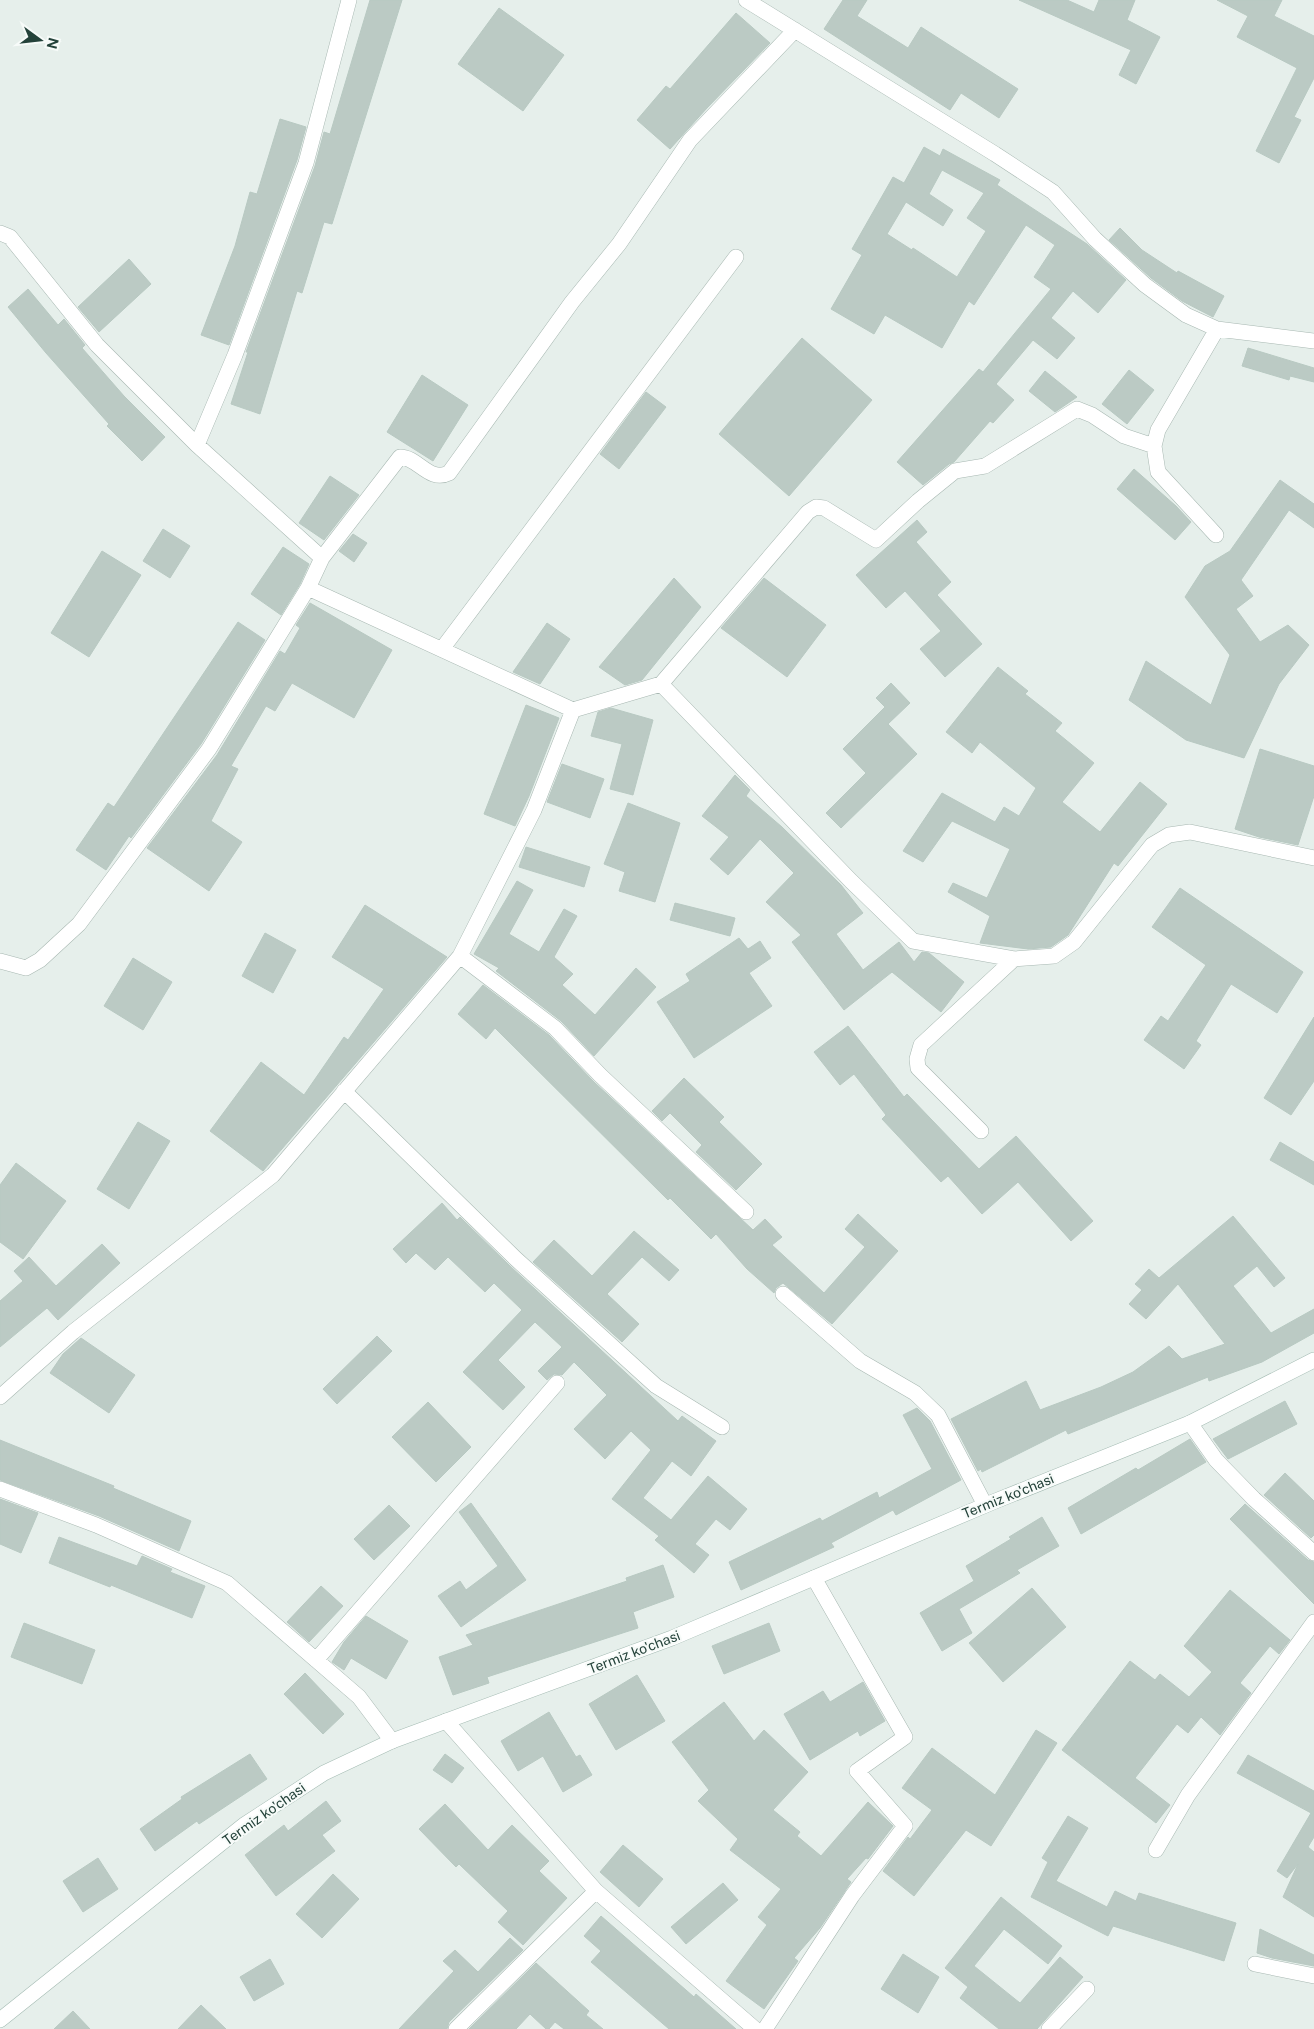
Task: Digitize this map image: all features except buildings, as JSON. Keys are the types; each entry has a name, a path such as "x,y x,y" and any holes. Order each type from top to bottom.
{"street":[{"path":"197,444 235,355 306,163 349,0"},
{"path":"746,0 1053,192 1095,239 1145,285 1186,315 1217,329 1314,341"},
{"path":"0,961 26,968 40,960 78,924 208,749 308,588 322,558 400,457 408,458 435,476 444,476 449,473 572,302 618,244 690,140 795,30"},
{"path":"0,232 10,237 97,345 197,444 322,558"},
{"path":"442,649 736,257"},
{"path":"1216,536 1158,472 1154,446 1158,430 1217,329"},
{"path":"308,588 573,710 661,684 808,512 816,507 824,508 876,540 918,501 955,471 985,466 1077,409 1092,414 1124,436 1154,446"},
{"path":"661,684 851,881 913,941 1014,959 1054,956 1074,942 1152,845 1169,835 1190,832 1314,858"},
{"path":"0,1397 73,1332 273,1174 460,956 534,810 573,710"},
{"path":"460,956 555,1028 600,1074 746,1212"},
{"path":"981,1131 918,1068 917,1059 921,1045 1014,959"},
{"path":"344,1091 516,1259 656,1386 722,1427"},
{"path":"782,1294 860,1361 915,1393 938,1415 985,1505"},
{"name":"Termiz ko'chasi","path":"0,2020 244,1825 324,1773 392,1741 672,1638 985,1505 1190,1423 1314,1360"},
{"path":"316,1660 557,1384"},
{"path":"1190,1423 1216,1460 1254,1499 1314,1553"},
{"path":"0,1489 96,1525 227,1583 359,1698 392,1741"},
{"path":"765,2029 852,1896 905,1826 857,1771 904,1736 814,1578"},
{"path":"1156,1850 1188,1795 1314,1622"},
{"path":"446,1721 596,1891 755,2029"},
{"path":"456,2029 596,1891"},
{"path":"1255,1964 1314,1976"},
{"path":"1049,2029 1087,1989"}]}
